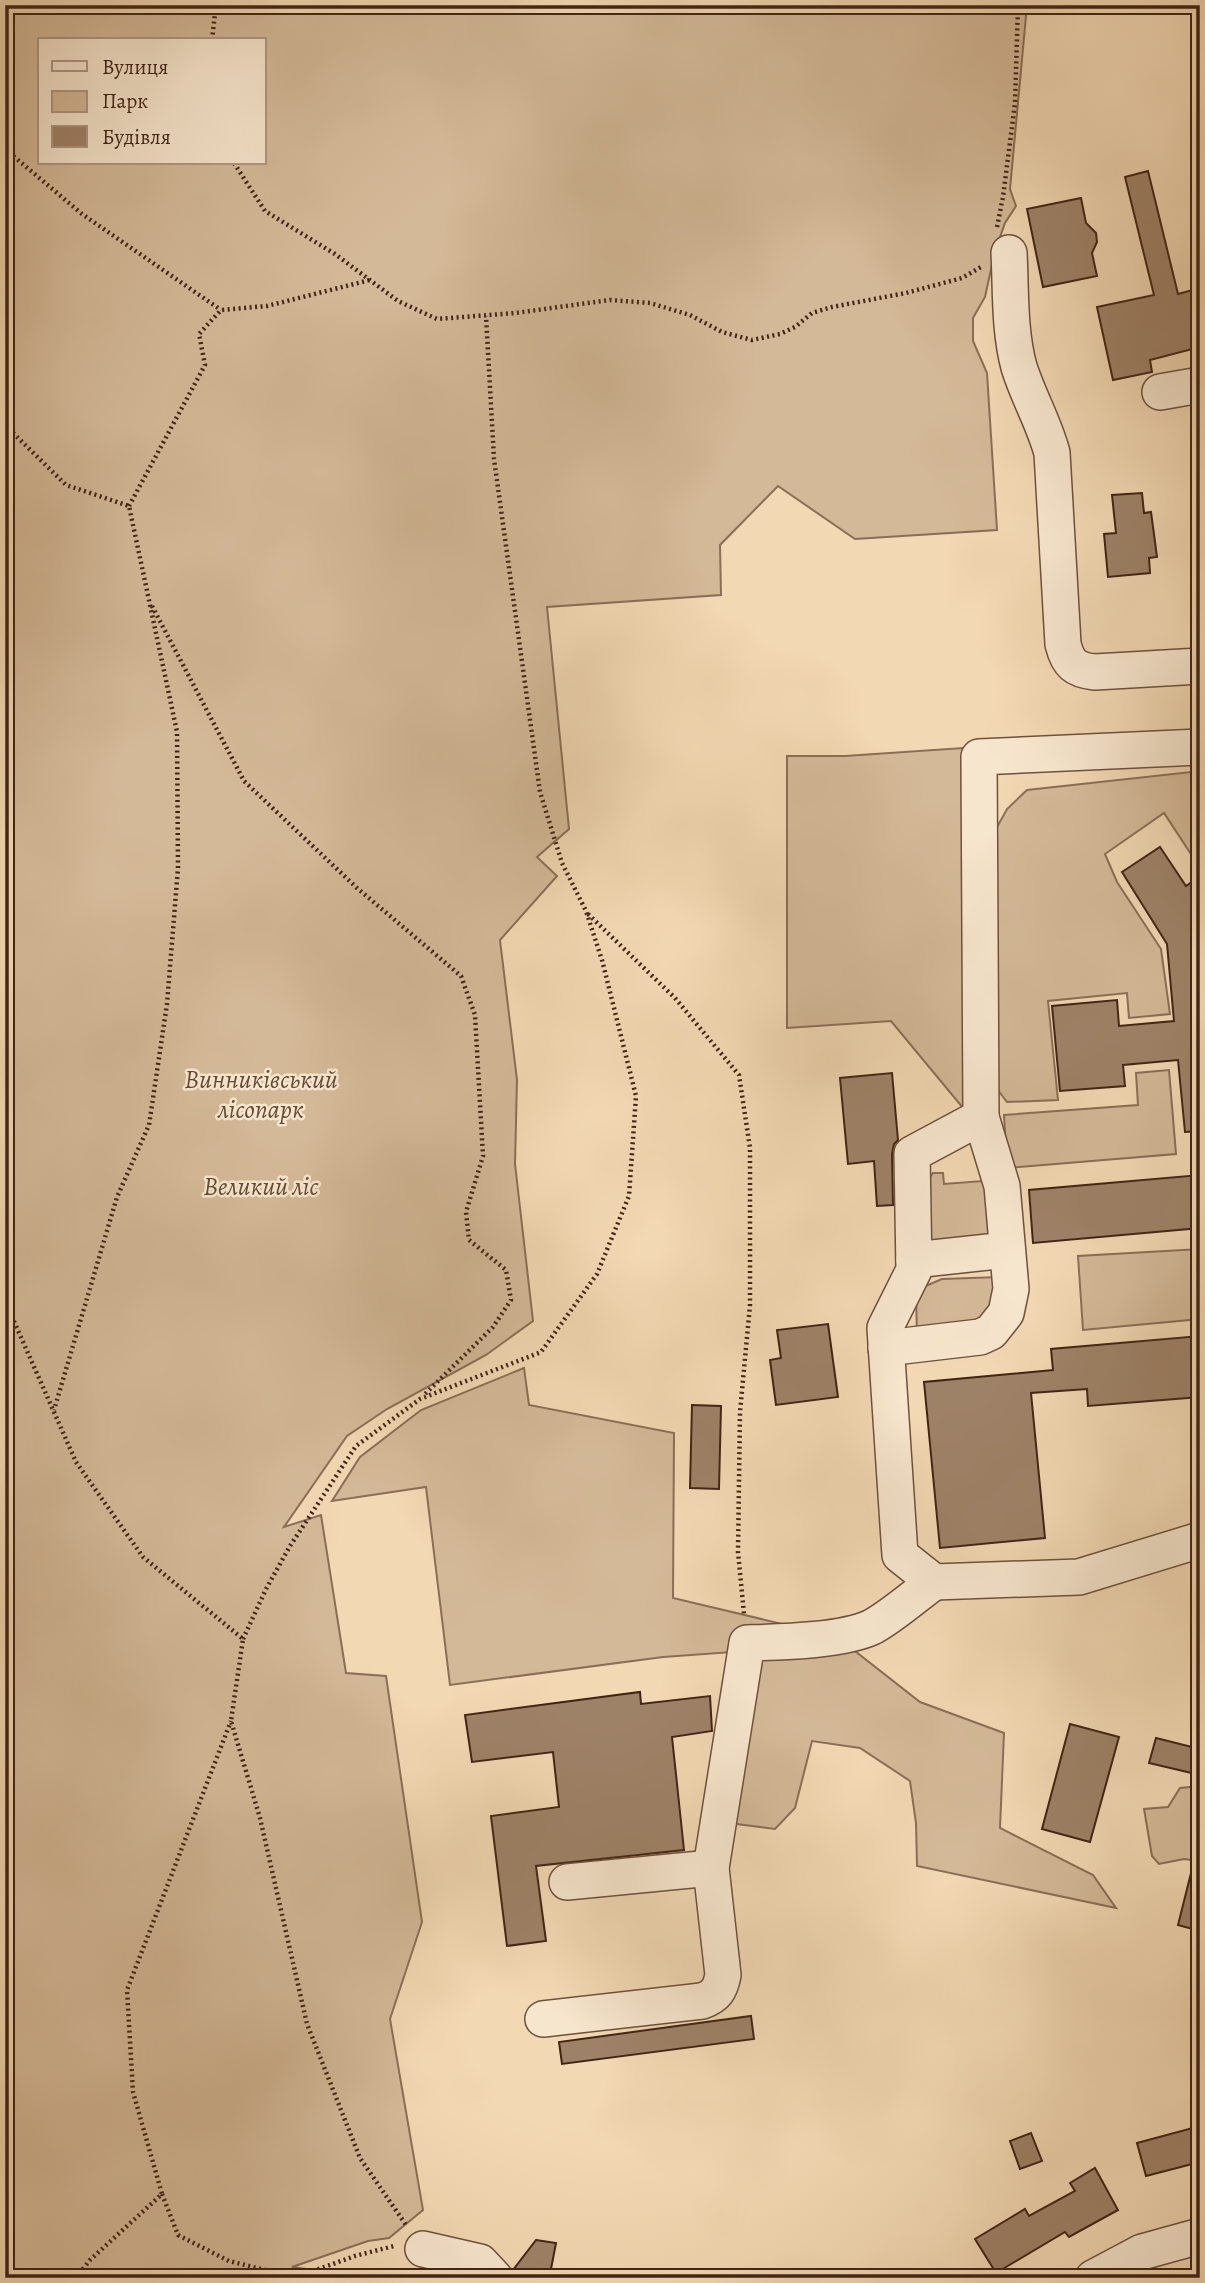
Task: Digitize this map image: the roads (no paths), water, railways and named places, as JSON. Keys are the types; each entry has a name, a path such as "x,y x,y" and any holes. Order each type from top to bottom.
{"street":[{"path":"997,250 1018,363 1052,453 1063,644 1066,657 1072,666 1082,671 1095,672 1200,666"},
{"path":"1160,392 1200,385"},
{"path":"886,1348 968,1340 991,1332 1000,1323 1010,1302 1002,1186 981,1117 979,757 1200,747"},
{"path":"934,1582 900,1555 885,1328 915,1270 912,1154 981,1117"},
{"path":"914,1260 1007,1250"},
{"path":"543,2019 702,2001 714,1997 721,1987 723,1975 711,1868 747,1643 799,1641 872,1627 934,1582 1079,1577 1200,1540"},
{"path":"567,1882 711,1868"},
{"path":"1093,2278 1142,2252 1200,2236"},
{"path":"423,2249 480,2262 495,2278"}],"park label":[{"name":"Винниківський лісопарк","path":"261,1094"},
{"name":"Великий ліс","path":"261,1186"}]}
